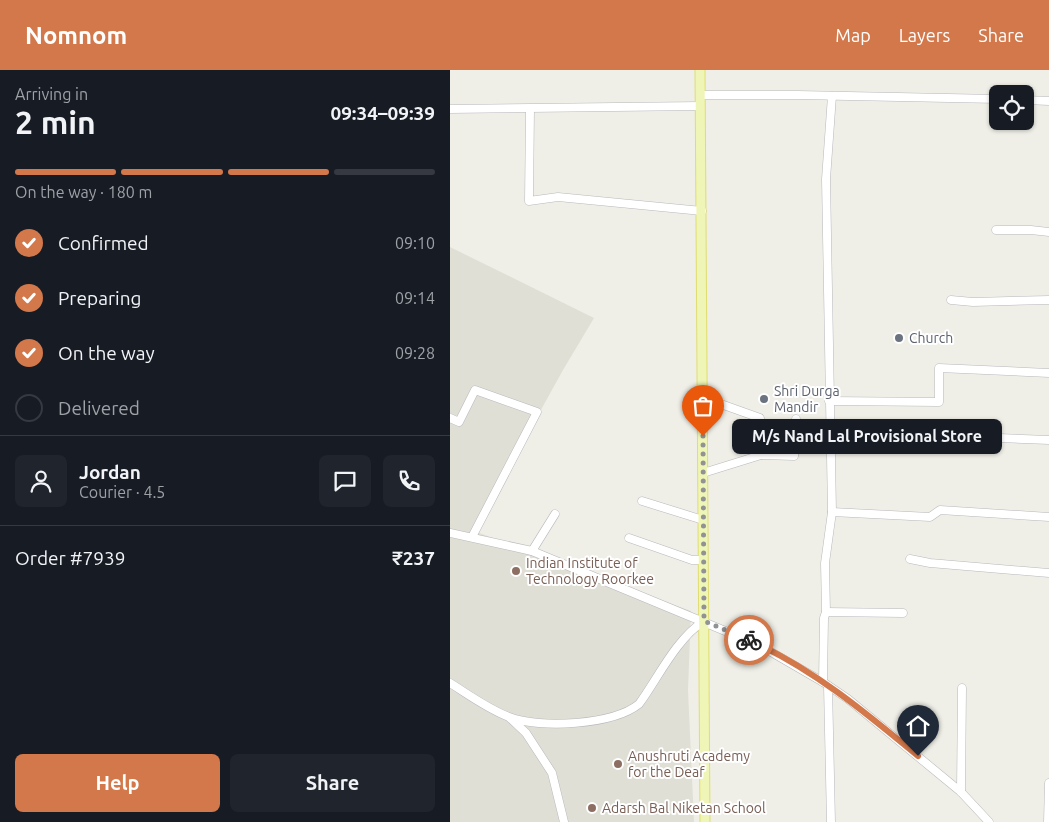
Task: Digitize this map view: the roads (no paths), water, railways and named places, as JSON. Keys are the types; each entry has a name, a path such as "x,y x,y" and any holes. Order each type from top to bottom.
{"main road":[{"path":"700,70 705,822"}],"street":[{"path":"700,95 989,99"},
{"path":"831,822 824,618 826,612 825,564 832,512 826,179 832,96"},
{"path":"1034,100 1049,101"},
{"path":"450,110 700,106"},
{"path":"530,109 529,201 558,197 702,212"},
{"path":"996,230 1049,232"},
{"path":"951,300 973,302 1049,300"},
{"path":"829,401 939,402 939,368 1049,373"},
{"path":"450,418 459,422 475,390 537,412 474,538"},
{"path":"703,400 718,403 760,418 761,455"},
{"path":"703,473 761,455 794,456 796,419"},
{"path":"831,439 943,442 950,436 1049,440"},
{"path":"642,501 703,520"},
{"path":"832,512 930,517 940,510 1049,517"},
{"path":"532,551 555,514"},
{"path":"450,533 532,551 759,645 848,699 961,792 989,822"},
{"path":"630,538 692,560 703,560"},
{"path":"910,559 930,563 1049,573"},
{"path":"826,612 903,613"},
{"path":"510,718 543,724 560,724 605,718 632,710 639,704 667,661 688,635 704,621"},
{"path":"450,683 510,718 526,733 552,773 564,822"},
{"path":"961,792 962,688"},
{"path":"1048,822 1049,783"}],"place":[{"name":"Church","path":"899,338"},
{"name":"Shri Durga Mandir","path":"764,399"},
{"name":"M/s Nand Lal Provisional Store","path":"703,436"},
{"name":"Indian Institute of Technology Roorkee","path":"516,571"},
{"name":"Anushruti Academy for the Deaf","path":"618,764"},
{"name":"Adarsh Bal Niketan School","path":"592,808"}]}
